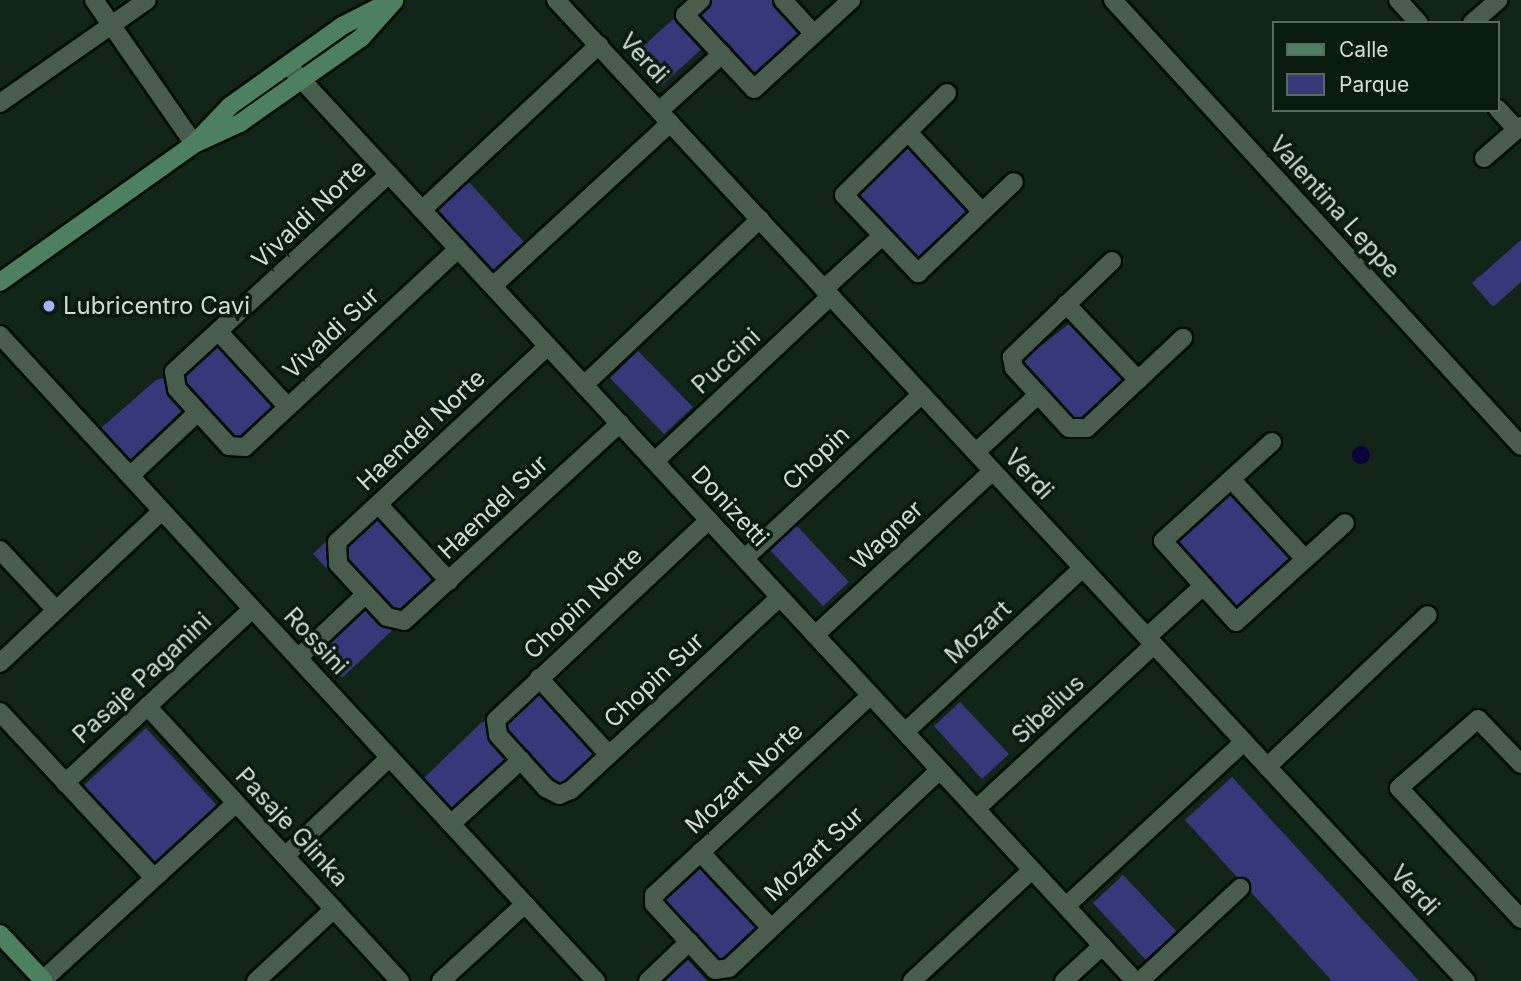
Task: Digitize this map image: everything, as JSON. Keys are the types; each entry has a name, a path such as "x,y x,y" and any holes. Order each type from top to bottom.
{"main road":[{"path":"2,277 194,144 230,106 288,65 393,0"},
{"path":"194,144 218,136 361,38 393,0"},
{"path":"0,934 44,980"}],"street":[{"path":"94,0 194,144"},
{"path":"0,103 146,0"},
{"name":"Verdi","path":"556,0 1466,981"},
{"path":"701,0 685,15 754,89 851,0"},
{"path":"783,0 814,34"},
{"name":"Valentina Leppe","path":"1113,0 1521,446"},
{"path":"1398,0 1417,21"},
{"path":"1474,21 1498,0"},
{"path":"422,210 598,46"},
{"path":"493,286 665,117 722,54"},
{"name":"Donizetti","path":"288,65 1102,946 1138,981"},
{"path":"947,93 844,195 918,274 1014,182"},
{"path":"1484,159 1519,128 1500,111"},
{"path":"908,132 982,212"},
{"name":"Vivaldi Norte","path":"198,412 173,378 218,331 389,174"},
{"path":"584,384 760,219"},
{"name":"Puccini","path":"654,461 828,293 882,236"},
{"name":"Vivaldi Sur","path":"198,412 237,450 288,407 458,249"},
{"path":"1112,261 1012,357 1038,395 1077,432 1183,338"},
{"path":"1066,304 1138,380"},
{"path":"218,331 288,407"},
{"name":"Rossini","path":"0,335 596,981"},
{"name":"Haendel Norte","path":"366,594 333,553 378,504 548,346"},
{"name":"Chopin","path":"745,558 922,394"},
{"path":"976,453 1038,395"},
{"path":"130,476 198,412"},
{"name":"Haendel Sur","path":"366,594 398,622 449,581 620,423"},
{"path":"1272,442 1163,541 1203,586 1236,622 1345,523"},
{"name":"Wagner","path":"815,635 993,471"},
{"path":"1231,479 1305,559"},
{"path":"378,504 449,581"},
{"path":"0,663 162,512"},
{"name":"Chopin Norte","path":"520,760 495,724 539,678 709,520"},
{"path":"0,550 56,610"},
{"name":"Mozart","path":"905,732 1083,568"},
{"name":"Sibelius","path":"976,808 1150,641 1203,586"},
{"path":"298,658 366,594"},
{"name":"Chopin Sur","path":"520,760 559,795 609,755 780,597"},
{"name":"Pasaje Paganini","path":"65,783 252,609"},
{"path":"1268,767 1428,615"},
{"path":"539,678 609,755"},
{"name":"Mozart Norte","path":"689,942 653,900 700,852 870,695"},
{"name":"Pasaje Glinka","path":"147,706 400,981"},
{"path":"0,712 154,878"},
{"path":"1521,764 1478,719 1399,788 1521,919"},
{"path":"1066,906 1244,742"},
{"path":"285,856 390,758"},
{"path":"451,824 520,760"},
{"name":"Mozart Sur","path":"689,942 720,971 771,928 940,770"},
{"path":"44,980 236,803"},
{"path":"700,852 771,928"},
{"path":"912,981 1032,870"},
{"path":"1138,981 1240,888"},
{"path":"441,981 525,904"},
{"path":"256,981 334,909"},
{"path":"648,981 689,942"},
{"path":"1064,981 1102,946"}],"green space":[{"path":"711,0 774,0 806,34 756,81 695,16"},
{"path":"678,15 706,45 662,85 634,54"},
{"path":"909,143 973,212 918,263 854,194"},
{"path":"467,180 524,242 493,271 435,209"},
{"path":"1521,240 1521,282 1493,307 1472,283"},
{"path":"1070,323 1124,381 1082,424 1073,423 1024,369 1024,359"},
{"path":"214,340 277,405 239,447 197,403 132,464 100,429 156,380 181,373"},
{"path":"638,351 693,407 664,434 610,378"},
{"path":"1231,490 1293,561 1237,610 1175,539"},
{"path":"364,505 440,585 342,678 303,637 350,593 313,554"},
{"path":"797,526 849,582 823,606 770,550"},
{"path":"536,689 602,755 565,788 553,787 520,752 453,816 423,779 482,722 502,720"},
{"path":"960,702 1009,754 982,779 934,726"},
{"path":"146,728 221,810 156,869 81,788"},
{"path":"1232,777 1419,981 1332,981 1185,820"},
{"path":"701,864 760,926 719,962 660,900"},
{"path":"1123,875 1177,932 1146,960 1093,903"},
{"path":"688,960 707,981 664,981"}],"shaded area":[{"path":"1361,446 1367,449 1370,455 1367,461 1361,464 1355,461 1352,455 1355,449"}],"place":[{"name":"Lubricentro Cavi","path":"49,306"}]}
